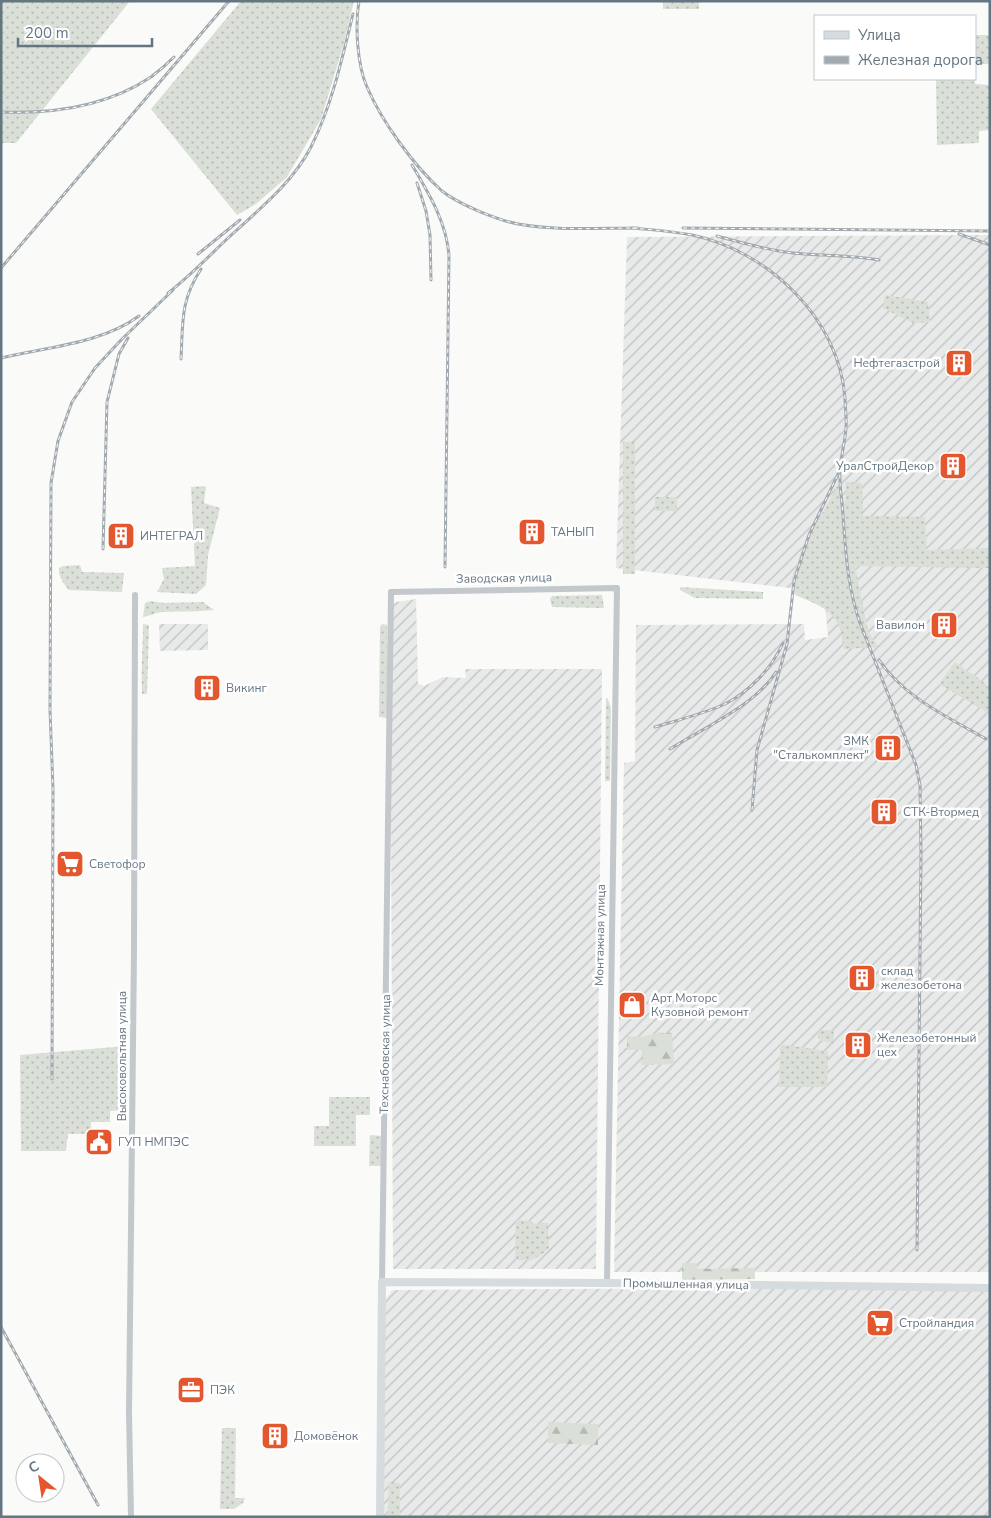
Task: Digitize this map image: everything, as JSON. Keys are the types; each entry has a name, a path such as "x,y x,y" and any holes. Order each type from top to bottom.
{"main road":[{"name":"Промышленная улица","path":"382,1282 990,1288"},
{"name":"Техснабовская улица","path":"380,1517 382,1282"}],"street":[{"name":"Заводская улица","path":"391,592 617,588"},
{"name":"Монтажная улица","path":"606,1283 617,588"},
{"name":"Техснабовская улица","path":"382,1282 391,592"},
{"name":"Высоковольтная улица","path":"130,1517 129,1413 136,595"}],"shaded area":[{"path":"990,235 990,1272 614,1272 624,763 635,761 636,625 804,624 805,640 828,637 824,592 616,568 627,237"},
{"path":"416,599 418,684 424,686 443,677 466,678 465,669 602,669 596,1269 393,1269 390,603"},
{"path":"159,624 208,624 208,650 160,651"},
{"path":"762,1288 990,1291 990,1517 384,1517 383,1310 387,1297 392,1290"}],"green space":[{"path":"1,1 130,1 16,143 1,143"},
{"path":"241,1 354,1 344,43 321,119 287,177 256,204 237,215 151,109"},
{"path":"663,1 699,1 699,9 663,9"},
{"path":"976,35 990,35 990,64 976,64"},
{"path":"936,80 975,80 975,84 990,85 990,130 979,131 979,143 937,145"},
{"path":"885,295 928,302 930,322 913,323 883,308"},
{"path":"623,442 635,442 635,574 623,574"},
{"path":"840,481 845,507 846,482 862,483 863,516 925,517 927,550 990,548 990,568 855,566 868,631 878,647 844,649 840,628 836,620 820,606 795,595 792,578 801,552"},
{"path":"191,487 206,487 204,503 220,508 208,555 206,585 196,594 157,592 164,579 162,568 195,566"},
{"path":"655,497 677,497 677,511 655,511"},
{"path":"80,565 82,572 124,573 122,592 69,590 60,577 59,568"},
{"path":"680,587 763,592 763,599 695,598 680,590"},
{"path":"602,595 604,608 552,607 550,599 552,596"},
{"path":"150,601 164,603 203,602 214,610 160,612 143,617 145,603"},
{"path":"143,624 149,625 147,694 142,694"},
{"path":"382,624 387,625 387,718 379,717 380,627"},
{"path":"955,662 985,683 990,691 990,714 939,684"},
{"path":"606,698 611,708 610,781 605,781"},
{"path":"820,1030 834,1030 833,1043 822,1041 818,1038"},
{"path":"660,1032 665,1034 672,1032 674,1064 641,1065 642,1050 627,1050 627,1036 641,1037"},
{"path":"780,1044 828,1051 827,1087 779,1087"},
{"path":"127,1046 128,1110 110,1111 110,1122 91,1122 91,1134 68,1134 66,1151 21,1151 20,1055"},
{"path":"329,1097 370,1097 370,1115 356,1115 356,1146 314,1146 314,1126 329,1126"},
{"path":"370,1135 382,1136 381,1166 369,1166"},
{"path":"516,1220 531,1221 533,1224 548,1223 549,1248 534,1259 525,1261 515,1259"},
{"path":"682,1263 697,1263 697,1269 755,1268 755,1279 682,1280"},
{"path":"548,1422 598,1424 598,1445 548,1443"},
{"path":"222,1428 236,1428 235,1498 245,1498 243,1503 234,1509 220,1509"},
{"path":"389,1482 400,1483 400,1517 388,1517"}],"railway":[{"path":"1,268 229,1"},
{"path":"359,1 357,21 358,45 361,68 367,87 381,114 400,143 431,181 442,191 478,211 518,224 563,228 638,228"},
{"path":"168,293 191,274 273,196 303,160 311,147 331,98 353,14"},
{"path":"1,112 40,112 97,102 134,87 151,77 174,57"},
{"path":"412,165 440,219 449,255 445,567"},
{"path":"417,183 426,211 430,235 431,280"},
{"path":"198,254 240,220"},
{"path":"632,228 692,235 720,243 747,256 795,292 814,315 829,341 840,369 845,398 846,420 840,480 850,582 860,623 916,765 920,785 917,1250"},
{"path":"683,228 990,231"},
{"path":"959,234 990,245"},
{"path":"717,236 783,252 879,260"},
{"path":"181,359 186,302 201,269"},
{"path":"52,1079 51,483 58,441 72,402 95,368 173,290"},
{"path":"1,358 91,339 108,333 139,316"},
{"path":"103,549 107,402 119,354 128,338"},
{"path":"752,810 757,750 787,644 794,581 809,535 839,472"},
{"path":"655,727 708,711 734,699 759,678 773,661 783,643"},
{"path":"879,660 901,685 914,696 986,739"},
{"path":"670,749 743,705 756,695 776,672"},
{"path":"1,1327 98,1505"}],"place":[{"name":"Нефтегазстрой","path":"959,363"},
{"name":"УралСтройДекор","path":"953,466"},
{"name":"ТАНЫП","path":"532,532"},
{"name":"ИНТЕГРАЛ","path":"121,536"},
{"name":"Вавилон","path":"944,625"},
{"name":"Викинг","path":"207,688"},
{"name":"ЗМК \"Сталькомплект\"","path":"888,748"},
{"name":"СТК-Втормед","path":"884,812"},
{"name":"Светофор","path":"70,864"},
{"name":"склад железобетона","path":"862,978"},
{"name":"Арт Моторс Кузовной ремонт","path":"632,1005"},
{"name":"Железобетонный цех","path":"858,1045"},
{"name":"ГУП НМПЭС","path":"99,1142"},
{"name":"Стройландия","path":"880,1323"},
{"name":"ПЭК","path":"191,1390"},
{"name":"Домовёнок","path":"275,1436"}]}
